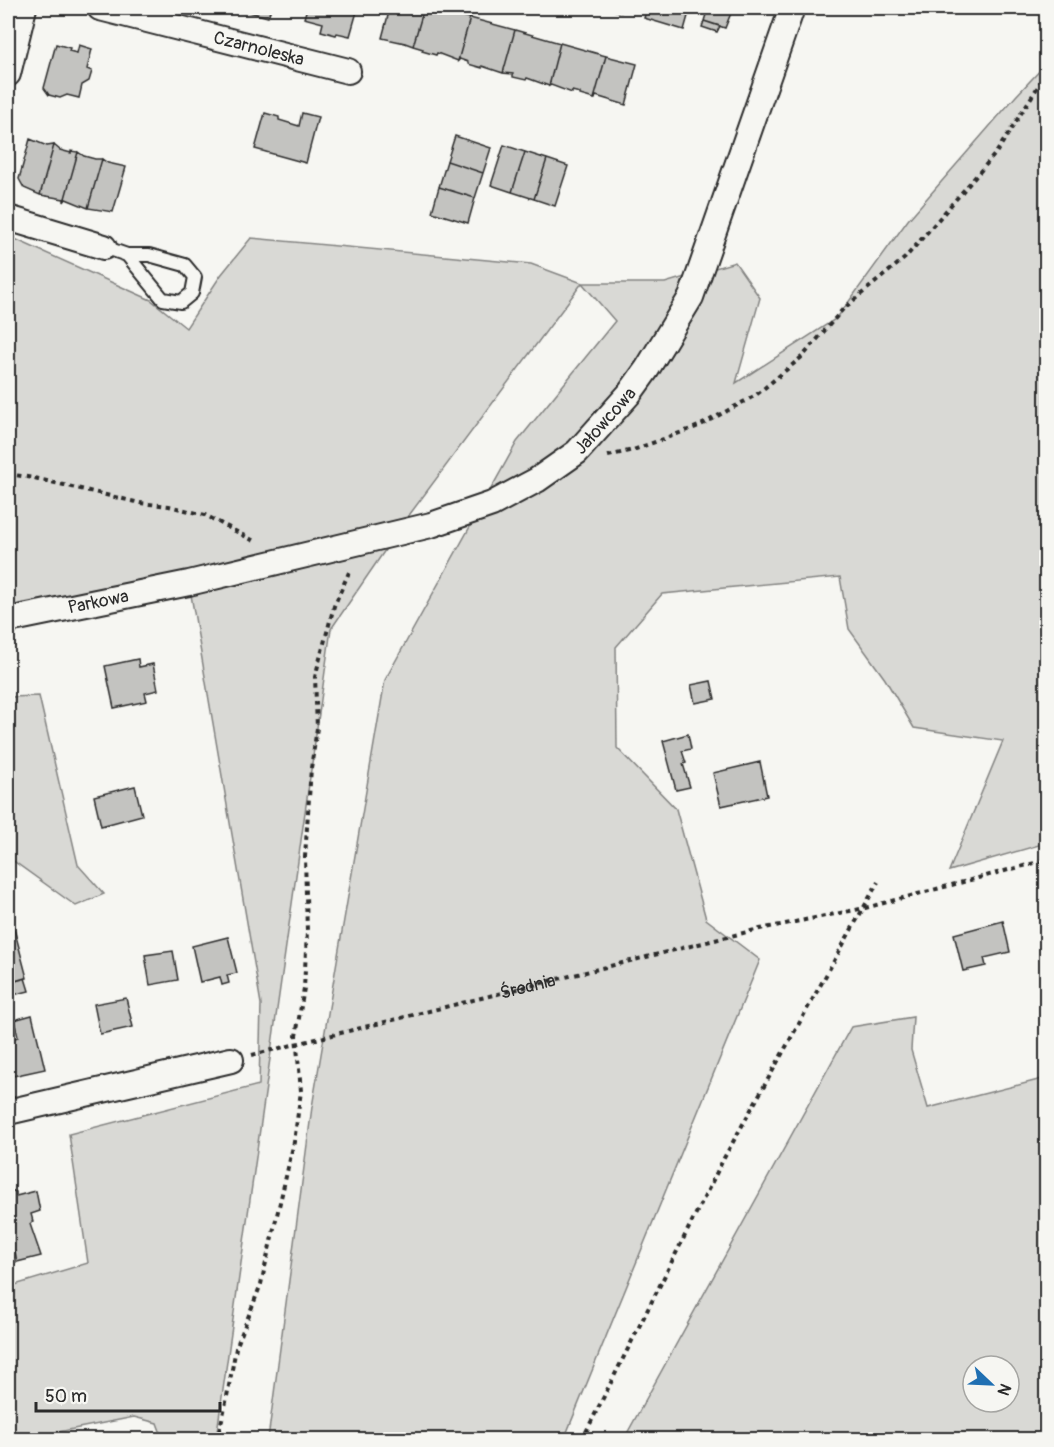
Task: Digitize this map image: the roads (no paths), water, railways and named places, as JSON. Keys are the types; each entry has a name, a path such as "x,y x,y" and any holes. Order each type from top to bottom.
{"street":[{"path":"8,74 24,8"},
{"name":"Czarnoleska","path":"100,8 348,71"},
{"name":"Jałowcowa","path":"189,583 431,525 492,504 537,480 577,452 629,394 691,297 792,8"},
{"path":"8,218 104,247"},
{"name":"Parkowa","path":"8,620 189,583"},
{"path":"8,1112 231,1060"}],"lane":[{"path":"104,247 127,255 149,255 184,265 195,277 192,292 181,302 163,299 127,255"}]}
